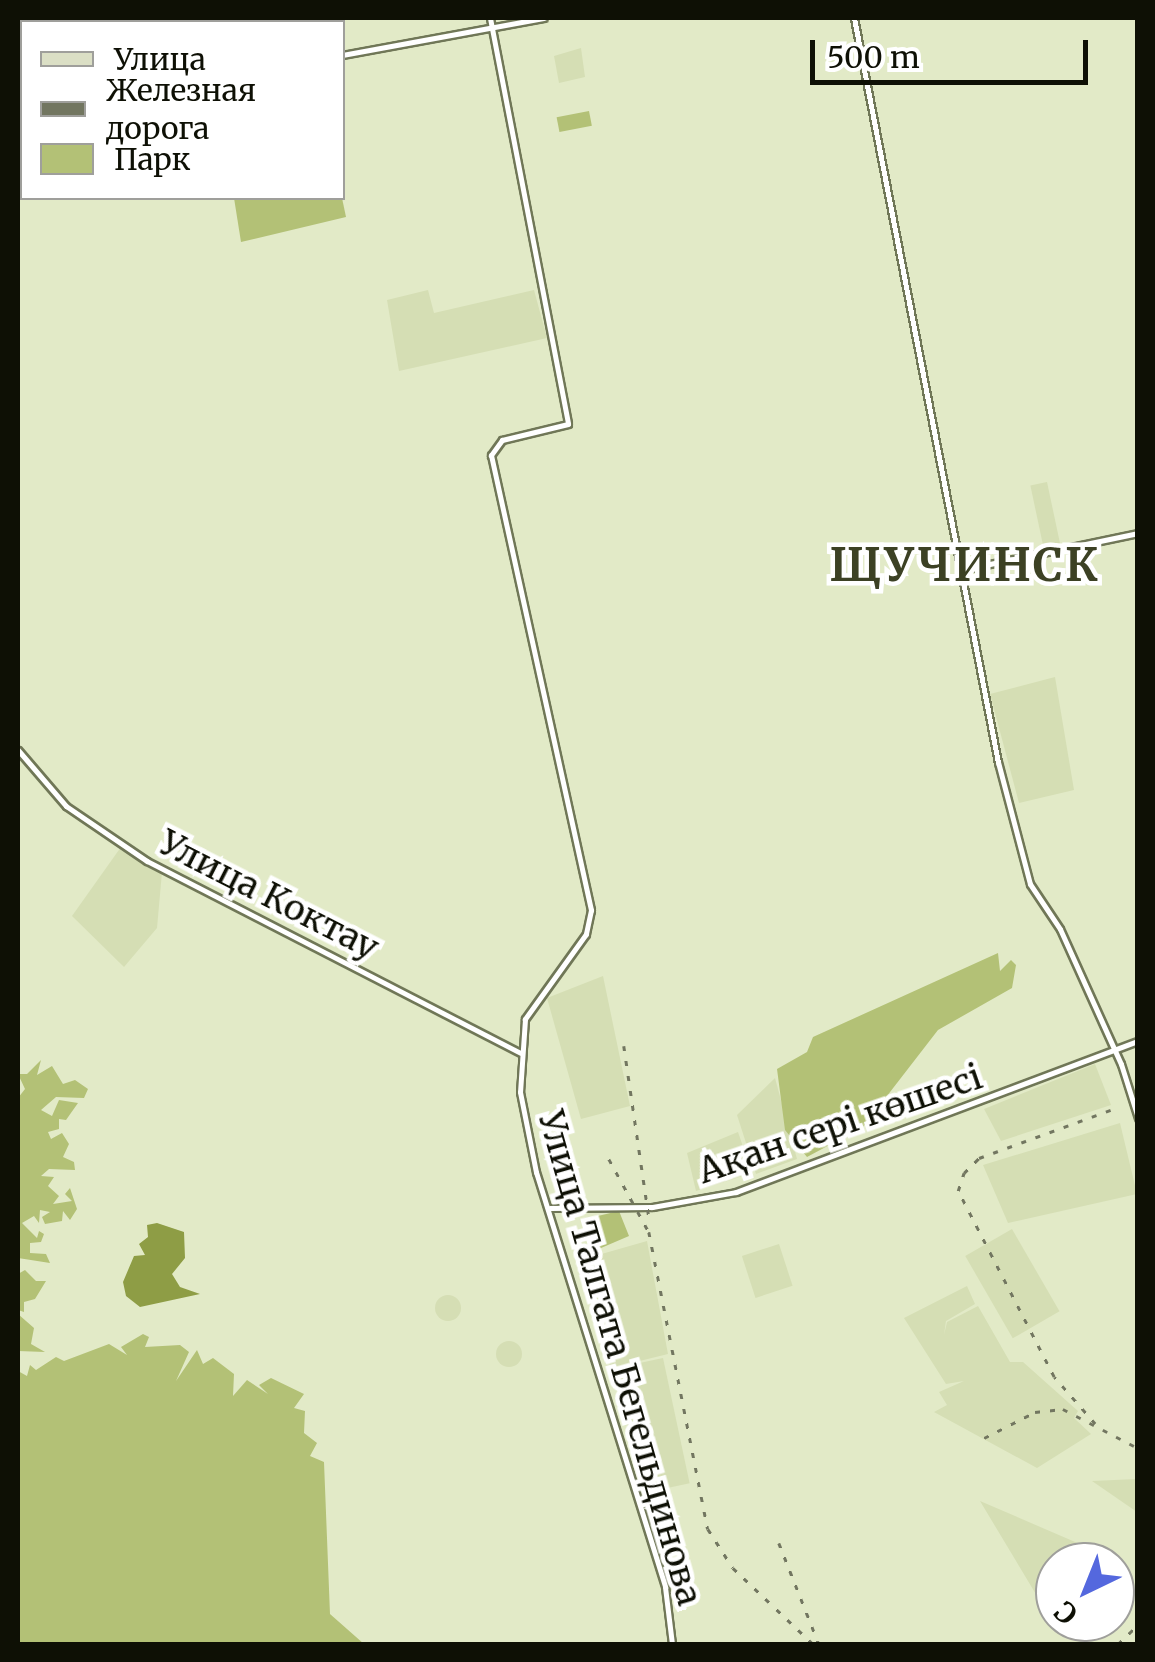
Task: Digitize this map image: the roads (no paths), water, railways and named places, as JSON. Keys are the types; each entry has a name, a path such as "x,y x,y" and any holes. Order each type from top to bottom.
{"street":[{"path":"490,18 492,27"},
{"path":"345,54 544,18"},
{"path":"854,18 960,570 1030,884 1049,907 1114,1050 1138,1118"},
{"name":"Улица Талгата Бегельдинова","path":"492,27 568,424 492,447 589,926 525,1019 520,1053 524,1118 664,1587 672,1644"},
{"path":"960,570 1138,533"},
{"name":"Улица Коктау","path":"18,750 66,806 146,862 520,1053"},
{"name":"Ақан сері көшесі","path":"549,1208 652,1207 736,1192 1138,1041"}],"railway":[{"path":"624,1046 649,1218"},
{"path":"1095,1424 1054,1377 958,1191 964,1173 979,1158 1116,1108"},
{"path":"609,1159 649,1232 708,1529 733,1568 813,1644"},
{"path":"984,1438 1035,1412 1063,1409 1138,1448"},
{"path":"779,1543 819,1644"},
{"path":"1118,1644 1138,1625"}],"district":[{"name":"ЩУЧИНСК","path":"965,566"}]}
